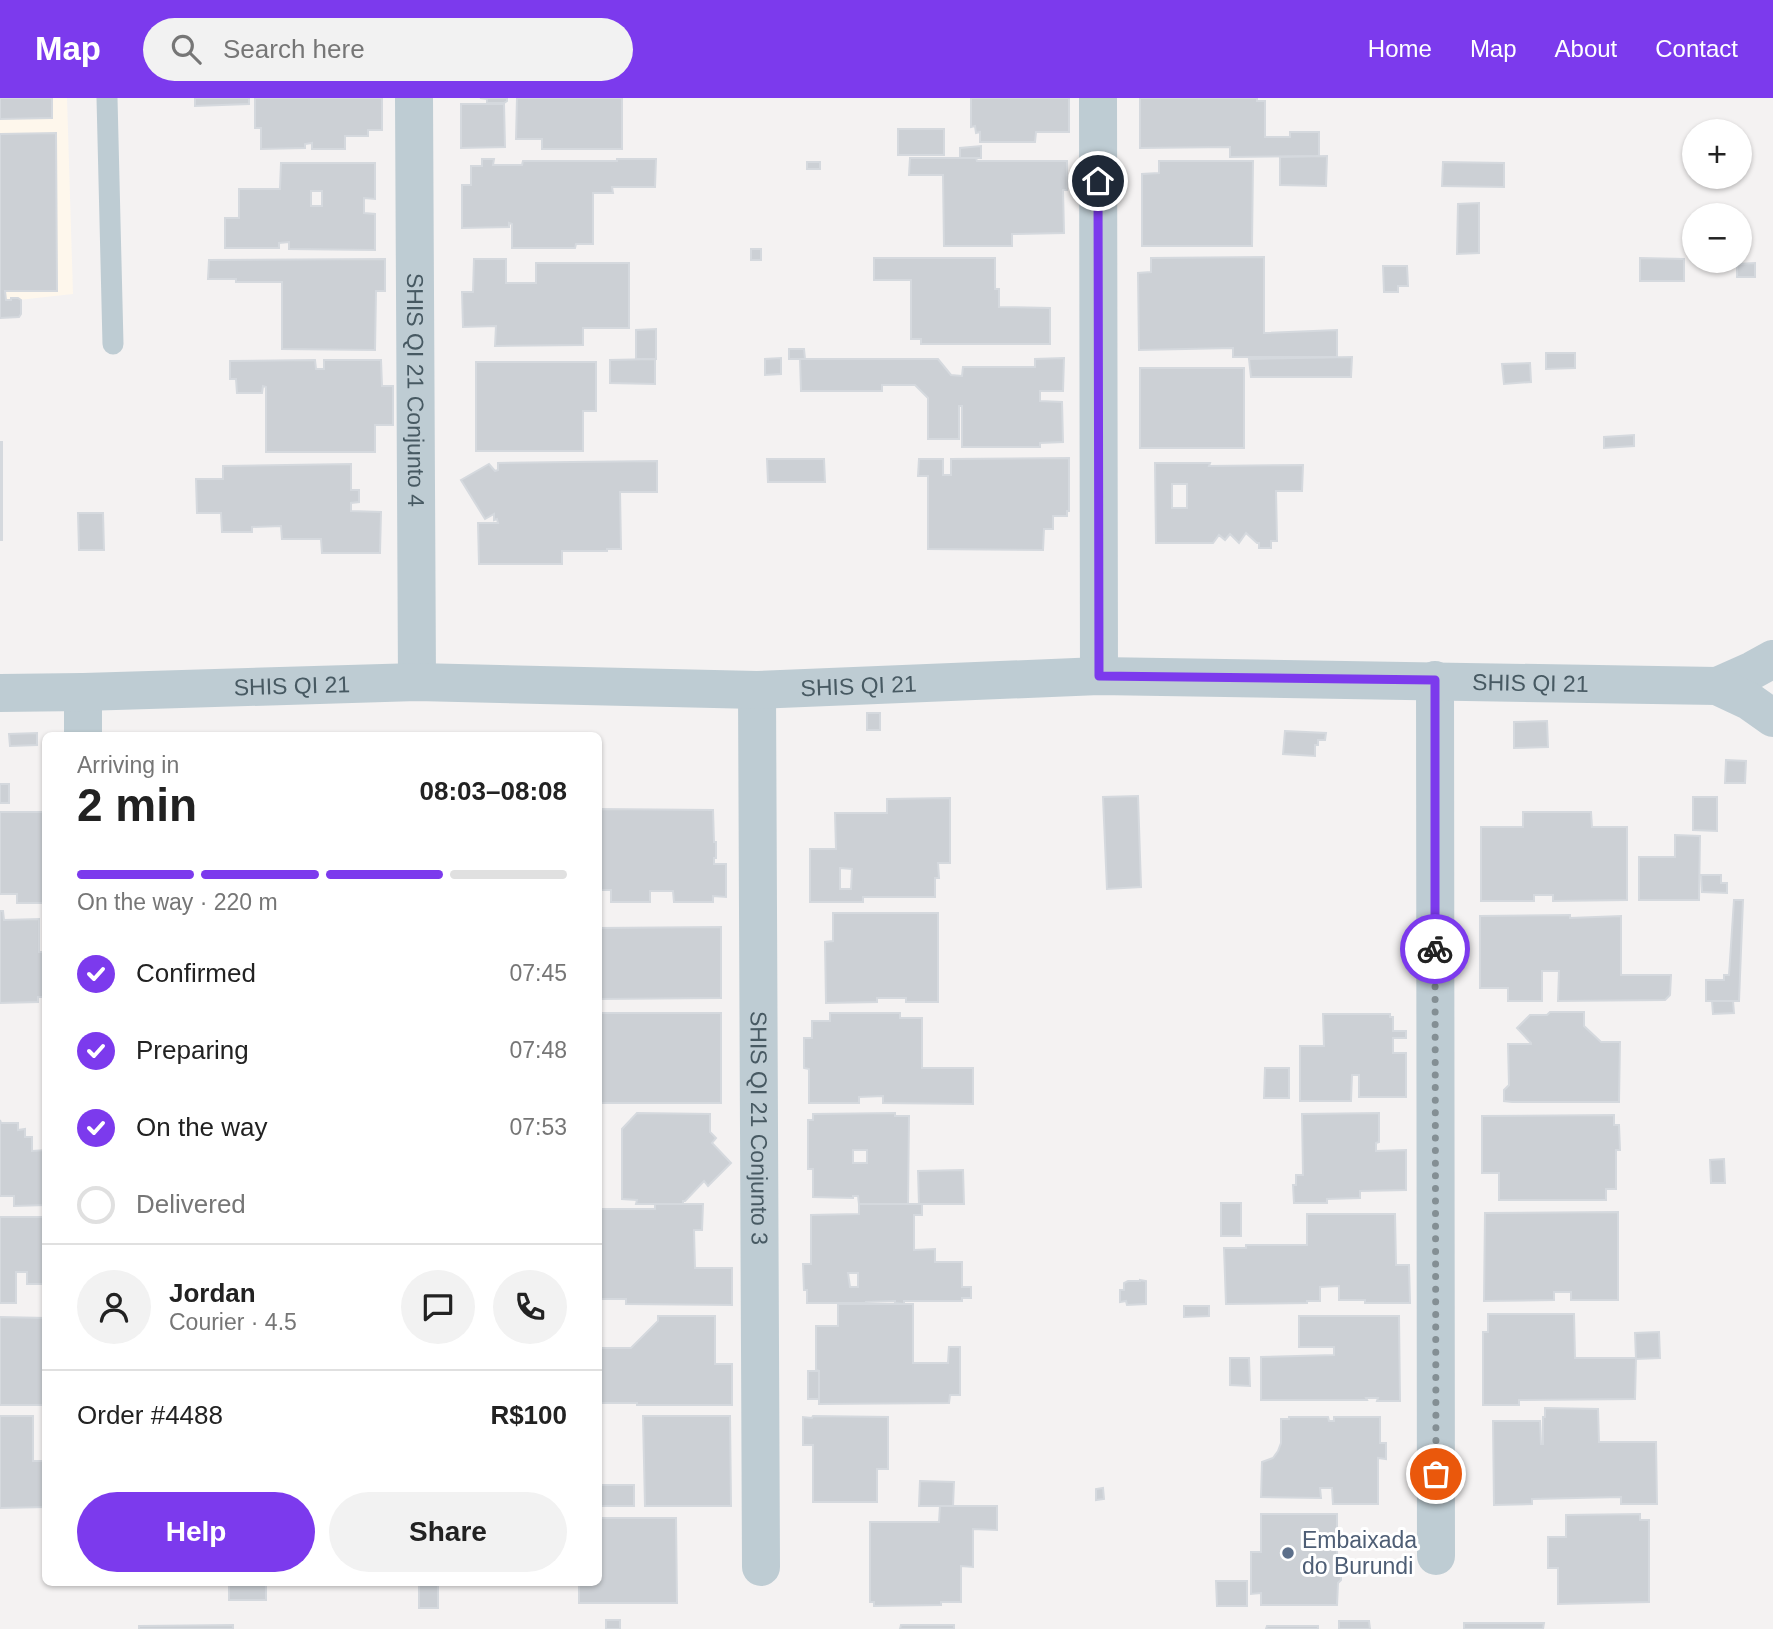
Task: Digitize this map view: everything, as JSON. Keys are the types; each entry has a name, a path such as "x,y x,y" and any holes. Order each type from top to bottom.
{"street":[{"name":"SHIS QI 21 Conjunto 4","path":"414,98 417,682"},
{"path":"1098,98 1099,676"},
{"name":"SHIS QI 21","path":"1717,686 1773,659"},
{"name":"SHIS QI 21","path":"0,693 417,682 757,690 1099,676 1435,680 1717,686 1749,701 1773,719"},
{"path":"1435,680 1436,1556"},
{"name":"SHIS QI 21 Conjunto 3","path":"757,690 761,1567"},
{"path":"83,692 83,732"}],"lane":[{"path":"107,98 113,344"}],"shaded area":[{"path":"0,98 67,98 73,294 0,302"}],"building":[{"path":"0,98 52,98 52,118 0,119"},
{"path":"195,98 249,98 249,104 195,106"},
{"path":"255,98 382,98 382,130 368,130 368,136 345,136 345,149 312,149 312,143 305,144 305,148 261,149 261,128 255,128"},
{"path":"480,98 507,98 507,101 487,103 487,99"},
{"path":"517,98 622,98 622,149 542,149 542,139 516,139"},
{"path":"971,98 1069,98 1069,132 1036,132 1035,142 980,142 980,132 976,133 975,126 971,127"},
{"path":"1140,98 1257,98 1257,101 1265,101 1265,137 1290,137 1290,132 1319,132 1319,156 1230,157 1230,147 1140,148"},
{"path":"461,104 504,104 505,147 461,148"},
{"path":"898,129 944,129 944,155 898,155"},
{"path":"56,133 57,291 5,291 6,300 21,300 21,314 19,317 0,318 0,134"},
{"path":"981,146 981,158 960,158 960,148"},
{"path":"1327,156 1326,186 1280,185 1280,157"},
{"path":"910,158 1067,161 1067,190 1063,190 1064,233 1012,234 1012,246 944,246 943,175 909,175"},
{"path":"482,159 494,159 493,165 522,165 523,161 656,159 655,187 612,187 613,193 593,193 593,244 576,244 575,248 512,248 512,224 509,223 509,227 462,228 462,185 471,185 471,166 482,166"},
{"path":"1159,161 1253,161 1252,246 1142,246 1142,174 1159,173"},
{"path":"807,162 820,162 820,169 807,169"},
{"path":"1443,162 1504,163 1504,187 1442,186"},
{"path":"281,163 375,163 375,199 364,198 364,213 375,214 375,250 289,249 289,242 279,243 279,248 225,248 225,218 239,218 239,189 280,189","holes":["311,191 322,191 322,206 311,206"]},
{"path":"1479,203 1479,253 1457,254 1458,204"},
{"path":"751,249 761,249 761,260 751,260"},
{"path":"1264,257 1264,333 1337,330 1337,357 1233,357 1233,348 1139,350 1138,273 1151,272 1151,258"},
{"path":"874,258 995,258 995,289 999,289 999,307 1050,308 1050,344 921,344 921,339 911,339 911,280 874,280"},
{"path":"1640,258 1682,259 1684,281 1640,281"},
{"path":"385,259 385,291 376,291 375,350 282,349 282,282 208,279 209,260"},
{"path":"474,259 506,259 506,283 536,283 536,263 629,263 629,328 583,328 583,345 495,346 496,326 463,327 462,292 473,292"},
{"path":"1752,263 1755,263 1755,277 1737,277 1737,273 1752,273"},
{"path":"1383,266 1407,266 1408,286 1398,286 1398,292 1384,292"},
{"path":"656,329 656,359 636,359 636,330"},
{"path":"789,349 804,349 805,359 789,359"},
{"path":"1546,353 1575,353 1575,368 1546,369"},
{"path":"1352,357 1351,377 1251,377 1249,359"},
{"path":"781,358 781,374 765,375 765,359"},
{"path":"1064,358 1063,391 1040,391 1040,401 1062,402 1063,442 1040,443 1040,447 962,447 962,406 959,406 959,439 928,439 928,398 915,385 882,385 882,391 801,391 800,359 938,359 951,375 962,376 963,367 1035,367 1035,359"},
{"path":"655,359 655,384 610,383 610,360"},
{"path":"315,360 316,369 324,369 324,360 381,360 382,386 393,386 393,425 375,425 375,452 266,452 266,387 263,386 262,393 237,393 236,379 230,379 230,361"},
{"path":"476,362 596,362 596,411 583,411 583,451 476,451"},
{"path":"1530,363 1531,382 1504,384 1502,364"},
{"path":"1140,368 1244,368 1244,448 1140,448"},
{"path":"1634,435 1634,446 1604,448 1604,437"},
{"path":"2,442 2,540 0,540"},
{"path":"1069,458 1069,511 1067,516 1053,516 1053,529 1044,529 1043,550 928,549 928,476 918,476 919,459 943,459 943,475 951,475 951,459"},
{"path":"767,459 824,459 825,482 768,482"},
{"path":"657,461 657,492 620,492 621,549 562,551 562,564 479,564 478,523 498,523 497,519 494,520 494,514 485,519 461,480 489,464 495,471 498,470 498,463"},
{"path":"1155,463 1210,463 1209,466 1303,465 1302,491 1276,491 1277,541 1271,541 1271,548 1259,548 1259,543 1246,533 1239,543 1230,534 1225,540 1219,535 1213,543 1156,543","holes":["1172,484 1187,484 1187,508 1172,508"]},
{"path":"351,464 351,490 359,490 359,502 351,503 351,511 381,512 380,553 322,553 321,539 282,539 281,526 252,527 252,532 222,532 221,513 197,513 196,479 223,479 223,466"},
{"path":"78,513 103,513 104,550 79,550"},
{"path":"867,713 880,713 880,730 867,730"},
{"path":"1547,721 1548,747 1514,748 1514,722"},
{"path":"1285,731 1326,733 1325,740 1318,740 1318,745 1315,745 1315,756 1283,754"},
{"path":"37,733 37,745 10,746 9,734"},
{"path":"1726,760 1746,761 1745,783 1725,783"},
{"path":"0,784 9,784 9,803 0,803"},
{"path":"1138,796 1141,887 1107,889 1103,797"},
{"path":"1693,797 1717,797 1717,831 1693,830"},
{"path":"950,798 950,863 938,863 939,878 935,878 935,897 863,897 863,902 810,902 810,849 836,849 835,813 887,813 887,799","holes":["840,868 852,869 851,889 840,889"]},
{"path":"602,809 713,810 716,842 714,864 726,864 726,897 713,896 713,902 674,902 673,891 650,891 650,902 611,902 611,890 602,890"},
{"path":"0,812 42,812 42,903 17,903 17,894 0,894"},
{"path":"1523,812 1591,812 1592,827 1627,827 1627,900 1553,901 1553,895 1534,895 1534,901 1481,901 1481,827 1523,827"},
{"path":"1675,835 1700,836 1699,900 1639,900 1639,857 1675,857"},
{"path":"1701,875 1721,875 1721,883 1727,883 1727,893 1702,892"},
{"path":"1734,900 1743,900 1739,1001 1706,1001 1706,980 1724,980 1724,975 1729,975"},
{"path":"0,911 3,911 4,920 39,919 42,997 38,997 38,1002 0,1003"},
{"path":"833,913 938,913 938,1002 877,998 877,1002 826,1003 825,942 833,941"},
{"path":"1570,915 1570,918 1621,916 1621,975 1671,975 1670,995 1665,1000 1558,1001 1559,971 1542,971 1542,1001 1508,1001 1508,988 1480,988 1480,916"},
{"path":"721,927 721,998 602,999 602,928"},
{"path":"1712,1001 1733,1001 1734,1013 1713,1014"},
{"path":"1550,1012 1584,1012 1584,1026 1601,1042 1620,1042 1619,1102 1504,1101 1504,1090 1509,1085 1508,1044 1531,1044 1517,1028 1530,1015 1547,1015"},
{"path":"602,1013 721,1013 721,1103 602,1103"},
{"path":"830,1013 900,1013 900,1018 922,1018 922,1068 973,1068 973,1104 883,1103 883,1096 859,1097 859,1103 809,1103 809,1069 804,1068 804,1038 812,1038 812,1021 830,1021"},
{"path":"1323,1014 1390,1014 1390,1017 1393,1017 1393,1031 1406,1031 1406,1038 1393,1038 1393,1053 1406,1053 1406,1097 1359,1097 1359,1075 1352,1075 1351,1101 1300,1101 1300,1046 1324,1046"},
{"path":"1265,1068 1289,1068 1289,1098 1264,1098"},
{"path":"637,1113 710,1114 710,1132 716,1138 712,1143 731,1163 708,1186 704,1181 683,1204 636,1204 637,1200 622,1199 622,1129"},
{"path":"895,1113 895,1116 909,1116 908,1204 859,1204 858,1196 813,1197 813,1169 808,1169 808,1120 813,1120 813,1114","holes":["853,1150 867,1150 867,1163 853,1163"]},
{"path":"1379,1113 1379,1142 1376,1143 1376,1151 1406,1150 1406,1190 1360,1191 1360,1198 1327,1199 1327,1203 1294,1203 1293,1185 1296,1185 1296,1175 1303,1175 1302,1114"},
{"path":"1614,1115 1614,1125 1619,1125 1620,1150 1616,1150 1616,1189 1606,1189 1606,1200 1499,1200 1499,1173 1482,1173 1482,1116"},
{"path":"0,1120 1,1123 18,1123 18,1130 25,1129 25,1137 32,1137 32,1151 42,1150 42,1205 14,1206 14,1196 0,1196"},
{"path":"1724,1159 1725,1183 1711,1183 1710,1160"},
{"path":"963,1170 964,1204 919,1204 918,1171"},
{"path":"1221,1203 1241,1203 1241,1236 1221,1236"},
{"path":"655,1204 703,1204 702,1230 694,1230 695,1268 732,1268 732,1305 626,1304 626,1299 602,1299 602,1209 655,1209"},
{"path":"859,1204 922,1204 922,1215 914,1215 914,1250 935,1249 935,1262 962,1262 962,1287 971,1287 971,1298 962,1298 962,1301 904,1301 904,1304 895,1301 807,1303 803,1264 811,1264 811,1215 859,1214","holes":["848,1273 858,1273 858,1287 850,1287"]},
{"path":"1618,1212 1618,1300 1571,1300 1571,1292 1554,1292 1554,1300 1484,1301 1485,1213"},
{"path":"1307,1214 1395,1214 1396,1265 1409,1265 1410,1303 1339,1300 1339,1286 1320,1287 1320,1301 1226,1304 1224,1248 1246,1248 1246,1245 1307,1245"},
{"path":"0,1217 42,1217 42,1284 27,1284 27,1272 16,1272 16,1303 0,1303"},
{"path":"1146,1281 1146,1304 1127,1305 1126,1301 1120,1302 1120,1290 1124,1290 1124,1283"},
{"path":"838,1304 913,1304 913,1363 948,1363 949,1347 960,1347 960,1395 950,1395 949,1403 819,1404 816,1326 838,1326"},
{"path":"1184,1306 1209,1306 1209,1316 1184,1317"},
{"path":"1488,1314 1574,1314 1575,1358 1636,1358 1635,1399 1519,1400 1519,1405 1483,1405 1483,1332 1488,1332"},
{"path":"658,1316 715,1316 715,1364 732,1364 732,1405 602,1403 602,1348 631,1348 658,1321"},
{"path":"1299,1316 1399,1316 1400,1401 1377,1401 1378,1398 1261,1400 1261,1357 1334,1355 1334,1347 1299,1347"},
{"path":"0,1317 42,1318 42,1405 0,1405"},
{"path":"1659,1332 1660,1358 1636,1359 1635,1333"},
{"path":"1230,1358 1249,1358 1250,1386 1230,1385"},
{"path":"808,1371 819,1371 819,1399 808,1399"},
{"path":"1545,1408 1598,1409 1599,1442 1656,1442 1657,1504 1621,1504 1621,1497 1532,1499 1532,1504 1494,1505 1493,1421 1540,1421 1543,1444"},
{"path":"0,1416 33,1416 33,1461 42,1461 42,1507 0,1508"},
{"path":"643,1416 730,1416 731,1506 645,1506"},
{"path":"803,1417 888,1417 888,1469 877,1469 877,1502 813,1502 813,1445 803,1445"},
{"path":"1328,1417 1329,1421 1334,1421 1334,1417 1380,1417 1380,1443 1386,1443 1386,1459 1378,1458 1378,1504 1333,1504 1332,1488 1320,1488 1321,1498 1261,1497 1262,1462 1273,1458 1278,1451 1281,1443 1281,1419"},
{"path":"920,1481 954,1482 953,1506 919,1506"},
{"path":"602,1485 634,1485 634,1506 602,1506"},
{"path":"1103,1488 1104,1499 1096,1500 1096,1489"},
{"path":"940,1506 997,1506 997,1530 973,1529 973,1567 961,1566 961,1602 874,1606 874,1602 870,1602 870,1522 939,1522"},
{"path":"1261,1514 1337,1514 1337,1558 1341,1561 1341,1580 1338,1583 1337,1605 1261,1605 1261,1593 1251,1594 1251,1552 1261,1552"},
{"path":"1640,1514 1640,1520 1649,1520 1649,1602 1558,1604 1558,1568 1548,1568 1548,1537 1566,1537 1566,1515"},
{"path":"602,1518 676,1518 677,1603 579,1603 579,1586 602,1586"},
{"path":"1216,1581 1247,1581 1247,1606 1217,1606"},
{"path":"229,1586 266,1586 266,1600 229,1600"},
{"path":"419,1586 438,1586 438,1608 419,1608"},
{"path":"606,1620 620,1620 620,1629 606,1629"},
{"path":"1339,1621 1369,1621 1370,1629 1339,1629"},
{"path":"1464,1623 1544,1623 1543,1629 1464,1629"},
{"path":"233,1625 233,1629 139,1629 139,1626"},
{"path":"901,1625 954,1625 954,1629 900,1629"},
{"path":"1267,1626 1318,1626 1318,1629 1266,1629"}],"way so far":[{"path":"1435,949 1436,1474"}],"place":[{"name":"Embaixada do Burundi","path":"1288,1553"}],"route":[{"path":"1098,181 1099,676 1435,680 1435,949"}]}
